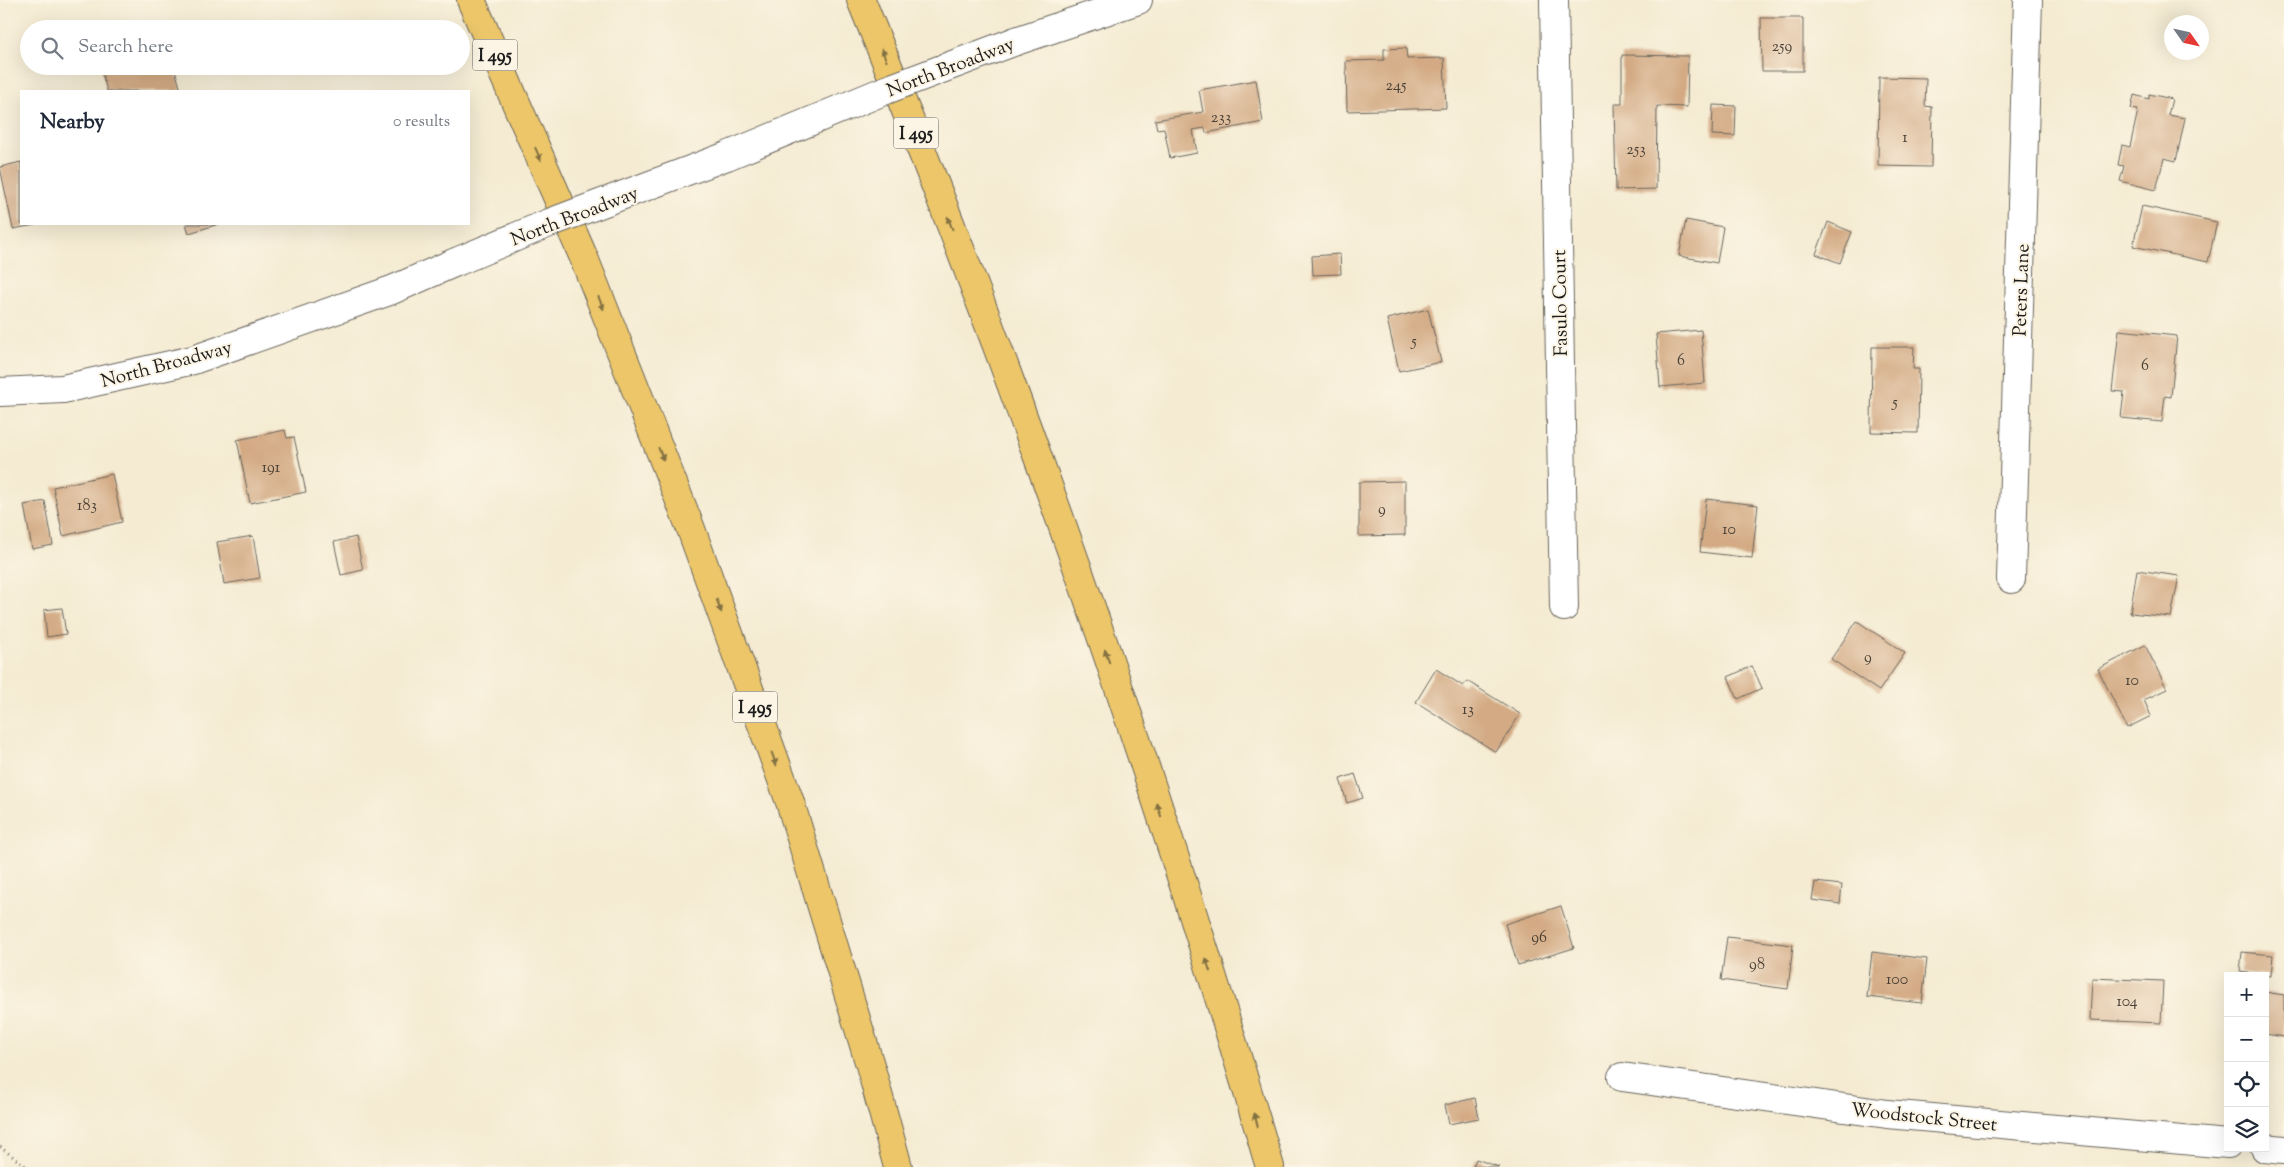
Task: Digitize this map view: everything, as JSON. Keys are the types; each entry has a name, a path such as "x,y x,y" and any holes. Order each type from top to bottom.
{"highway":[{"name":"I 495","path":"471,0 584,258 691,529 790,802 870,1065 898,1167"},
{"name":"I 495","path":"861,0 927,160 1043,468 1153,790 1270,1167"}],"street":[{"name":"North Broadway","path":"0,392 63,389 193,360 392,290 549,223 727,156 886,90 1016,41 1138,0"},
{"name":"Fasulo Court","path":"1554,0 1564,607"},
{"name":"Peters Lane","path":"2011,579 2028,0"},
{"name":"Woodstock Street","path":"1622,1077 1887,1114 2224,1144"},
{"path":"2269,1148 2284,1150"}],"path":[{"path":"0,1147 28,1167"}],"building":[{"path":"1761,18 1803,18 1803,71 1762,71"},
{"path":"1406,48 1407,59 1444,58 1446,108 1347,111 1346,61 1384,60 1384,49"},
{"path":"1622,55 1688,56 1687,107 1657,106 1656,189 1616,190 1614,104 1622,104"},
{"path":"103,75 177,75 181,90 107,90"},
{"path":"1879,77 1926,78 1925,106 1932,107 1931,167 1878,166"},
{"path":"1256,80 1263,122 1206,133 1205,128 1193,130 1197,153 1170,158 1164,128 1157,129 1155,120 1203,112 1199,90"},
{"path":"2149,94 2172,99 2168,115 2185,118 2176,161 2164,158 2156,190 2120,181 2124,166 2118,165 2122,145 2130,147 2138,110 2131,109 2134,95 2149,99"},
{"path":"1713,105 1736,106 1735,136 1712,135"},
{"path":"20,162 20,225 35,225 13,229 0,167"},
{"path":"2142,206 2217,222 2208,262 2133,246"},
{"path":"1686,220 1723,227 1717,263 1679,256"},
{"path":"1828,222 1852,232 1840,263 1816,254"},
{"path":"186,225 216,225 189,233"},
{"path":"1340,254 1341,274 1313,275 1312,256"},
{"path":"1428,309 1441,362 1399,371 1387,319"},
{"path":"1701,330 1705,383 1660,387 1656,334"},
{"path":"2119,330 2177,336 2171,397 2165,396 2162,422 2121,418 2124,392 2112,391"},
{"path":"1872,347 1914,347 1913,369 1919,369 1918,433 1871,432"},
{"path":"285,430 287,438 294,437 306,492 250,503 237,440"},
{"path":"112,474 122,522 63,536 53,487"},
{"path":"1405,481 1405,535 1359,536 1359,482"},
{"path":"1706,499 1758,505 1752,558 1700,552"},
{"path":"45,501 53,545 32,549 24,505"},
{"path":"253,536 260,578 224,584 217,542"},
{"path":"356,537 363,570 341,575 334,542"},
{"path":"2137,570 2179,576 2171,617 2130,613"},
{"path":"62,608 66,634 47,637 44,610"},
{"path":"1857,621 1905,653 1879,691 1831,659"},
{"path":"2145,645 2167,689 2144,700 2151,716 2127,728 2098,669"},
{"path":"1752,666 1762,688 1738,699 1728,677"},
{"path":"1436,669 1463,686 1467,681 1520,714 1496,752 1416,702"},
{"path":"1355,774 1363,798 1347,803 1340,779"},
{"path":"1815,882 1842,885 1840,904 1812,900"},
{"path":"1561,906 1574,948 1518,965 1505,924"},
{"path":"1727,937 1793,945 1788,989 1721,980"},
{"path":"1872,952 1927,959 1922,1003 1867,997"},
{"path":"2242,952 2273,955 2271,976 2269,976 2269,972 2240,972"},
{"path":"2092,978 2163,981 2161,1023 2090,1020"},
{"path":"2269,993 2284,995 2284,1037 2269,1035"},
{"path":"1475,1098 1479,1118 1449,1124 1445,1105"},
{"path":"1476,1159 1499,1167 1473,1167"}]}
